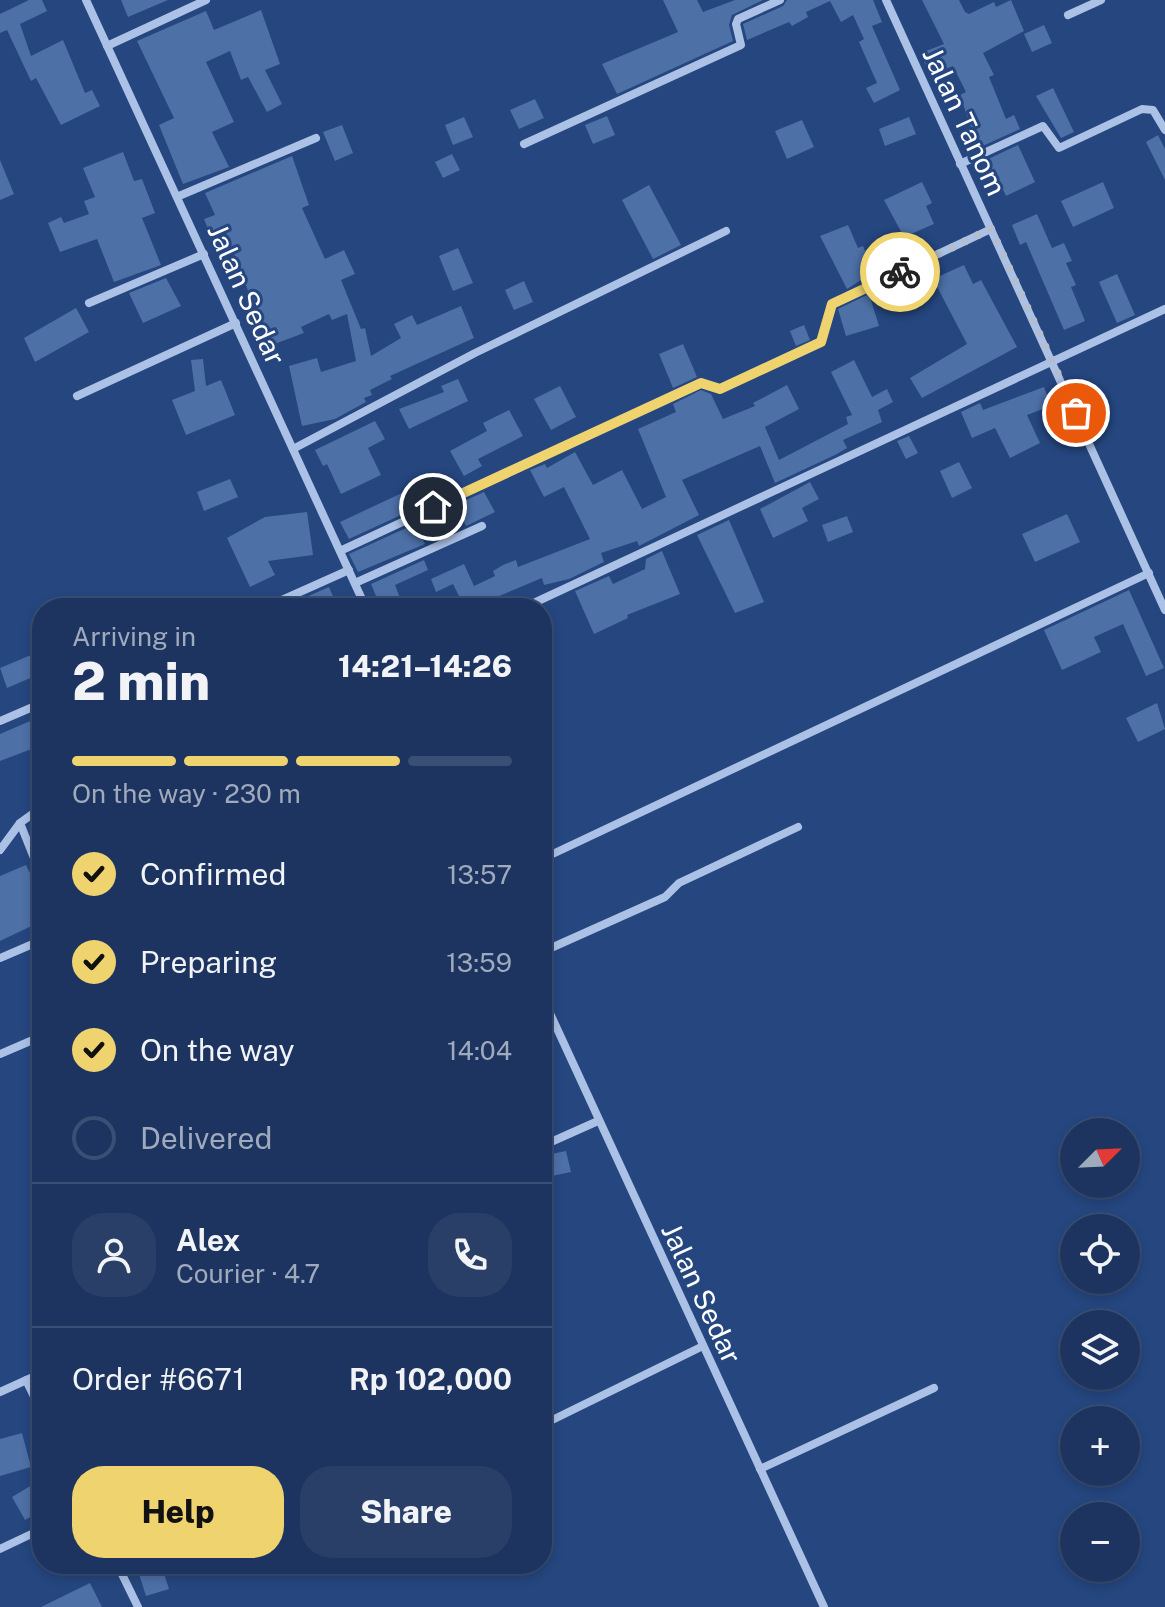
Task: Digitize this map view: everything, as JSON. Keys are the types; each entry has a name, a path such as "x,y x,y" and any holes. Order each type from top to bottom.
{"street":[{"name":"Jalan Sedar","path":"86,0 179,196 362,598"},
{"path":"107,46 206,0"},
{"path":"524,144 741,45 736,24 738,19 780,0"},
{"name":"Jalan Tanom","path":"886,0 1165,610"},
{"path":"1068,15 1101,0"},
{"path":"960,164 1043,126 1054,144 1064,147 1142,109 1153,110 1165,130"},
{"path":"179,196 316,138"},
{"path":"340,551 701,383 720,389 821,342 832,304 991,229"},
{"path":"293,449 475,353 726,231"},
{"path":"89,303 204,254"},
{"path":"544,598 1165,309"},
{"path":"77,396 236,323"},
{"path":"355,583 482,526"},
{"path":"286,598 349,570"},
{"path":"552,854 1149,573"},
{"path":"0,721 32,707"},
{"path":"0,850 20,823 32,814"},
{"path":"20,823 32,853"},
{"path":"552,948 665,897 679,883 798,827"},
{"path":"0,958 32,944"},
{"name":"Jalan Sedar","path":"552,1018 824,1607"},
{"path":"0,1054 32,1040"},
{"path":"552,1142 598,1121"},
{"path":"552,1420 703,1346"},
{"path":"0,1392 32,1377"},
{"path":"26,1380 32,1392"},
{"path":"760,1469 934,1388"},
{"path":"0,1549 32,1534"},
{"path":"122,1574 138,1607"}],"building":[{"path":"29,0 42,0 47,11 20,24 31,56 63,40 85,93 92,90 100,106 61,125 36,78 31,81 7,30 0,33 0,14"},
{"path":"121,0 168,0 128,17"},
{"path":"663,0 697,0 703,12 735,0 763,0 732,15 729,25 733,41 617,94 602,64 678,32"},
{"path":"787,0 873,0 882,22 872,26 900,90 874,103 866,88 877,83 859,42 864,39 853,15 841,22 830,1 806,12 808,17 792,26 789,22 747,40 743,24 783,6"},
{"path":"922,0 959,0 969,14 994,2 996,7 1011,0 1024,31 983,53 994,75 989,77 1006,119 1014,115 1020,129 978,148 960,95 966,92 953,66 929,75 921,53 944,44"},
{"path":"261,10 280,64 265,70 282,104 267,112 248,77 241,80 230,51 206,62 234,122 212,132 229,167 183,184 159,125 174,118 137,41 206,11 214,30"},
{"path":"1044,25 1052,43 1032,52 1024,34"},
{"path":"1053,88 1074,132 1061,138 1036,96"},
{"path":"535,99 544,118 519,129 510,110"},
{"path":"607,116 615,135 593,144 585,125"},
{"path":"464,117 473,137 453,145 445,125"},
{"path":"909,117 916,134 885,146 879,129"},
{"path":"802,120 814,147 787,159 775,131"},
{"path":"342,125 353,153 335,161 323,132"},
{"path":"1158,135 1165,149 1165,180 1146,142"},
{"path":"1018,145 1035,182 1006,196 994,170 989,172 984,161"},
{"path":"123,152 134,181 142,179 155,213 142,218 161,265 114,282 97,239 60,252 48,223 61,217 64,223 89,214 84,201 95,197 83,168"},
{"path":"452,154 460,170 443,178 435,162"},
{"path":"292,156 309,205 302,208 325,259 344,250 355,274 341,280 361,329 365,328 371,356 401,338 394,324 412,315 417,325 461,306 474,338 390,376 392,379 370,390 372,395 364,398 366,402 335,419 302,426 289,366 317,358 321,372 356,361 347,314 332,320 329,314 301,327 304,333 269,346 225,230 211,236 204,219 215,215 205,193"},
{"path":"0,160 14,194 0,200"},
{"path":"922,182 932,203 926,206 934,224 904,237 884,200"},
{"path":"1103,182 1114,208 1073,227 1061,201"},
{"path":"649,185 681,245 653,259 622,200"},
{"path":"1037,214 1052,248 1064,243 1072,261 1066,263 1076,285 1071,287 1085,321 1064,330 1026,242 1020,245 1012,225"},
{"path":"848,225 858,248 863,246 874,272 847,289 820,236"},
{"path":"458,248 473,283 453,291 439,256"},
{"path":"964,265 973,284 981,280 1017,347 922,398 910,378 967,344 933,279"},
{"path":"1117,274 1135,315 1117,323 1099,282"},
{"path":"166,278 181,306 143,323 129,293"},
{"path":"524,281 533,302 514,310 505,290"},
{"path":"869,294 879,326 846,336 838,309"},
{"path":"76,308 89,332 35,362 24,338"},
{"path":"804,325 810,340 796,346 790,331"},
{"path":"683,344 697,377 673,388 659,354"},
{"path":"203,359 206,386 221,380 235,415 186,435 172,400 195,391 191,360"},
{"path":"854,360 872,397 887,389 893,402 878,410 882,422 843,440 847,448 835,455 775,483 760,446 682,480 699,515 639,546 637,541 601,553 604,562 569,579 544,585 542,578 494,598 460,598 453,584 436,592 431,579 464,564 474,586 495,576 493,571 503,565 516,560 518,567 590,539 564,487 544,497 530,470 545,464 547,468 575,452 593,485 622,470 642,509 666,497 638,429 676,412 673,404 701,390 711,394 723,419 755,406 753,403 787,385 799,409 765,427 779,460 848,424 846,417 852,415 831,372"},
{"path":"458,379 468,401 409,429 399,409 444,392 441,386"},
{"path":"560,386 576,417 551,430 534,399"},
{"path":"1044,387 1051,406 1027,415 1040,443 1010,458 995,428 972,438 961,412 980,403 983,410"},
{"path":"509,410 523,436 478,459 482,466 464,476 450,451 487,431 483,423"},
{"path":"375,421 385,439 368,448 381,475 341,494 327,464 323,466 315,450"},
{"path":"909,436 918,453 906,459 897,441"},
{"path":"959,462 972,488 952,498 940,471"},
{"path":"433,473 442,490 413,506 414,509 349,539 340,522 419,485 417,482"},
{"path":"230,479 238,497 204,511 197,492"},
{"path":"810,482 819,499 802,508 808,521 773,538 760,509"},
{"path":"484,492 495,512 466,526 455,505"},
{"path":"307,512 313,555 268,561 275,575 250,587 227,538 265,517"},
{"path":"1067,514 1080,542 1035,562 1022,534"},
{"path":"847,516 853,532 828,542 822,525"},
{"path":"729,520 764,602 735,613 697,535"},
{"path":"415,524 425,544 358,572 349,554"},
{"path":"662,551 680,594 627,615 628,618 594,634 575,591 609,576 613,584 645,569 646,559"},
{"path":"424,560 428,570 395,585 400,598 377,598 371,584"},
{"path":"329,587 334,598 304,598"},
{"path":"1129,590 1164,668 1146,676 1123,624 1094,637 1101,652 1062,670 1044,630"},
{"path":"31,655 32,677 7,688 0,668"},
{"path":"1157,703 1165,729 1138,742 1126,718"},
{"path":"32,720 32,749 0,761 0,734"},
{"path":"26,865 32,877 32,926 0,941 0,876"},
{"path":"566,1151 571,1172 552,1176 552,1154"},
{"path":"22,1433 31,1467 0,1476 0,1439"},
{"path":"32,1485 32,1516 25,1520 12,1497"},
{"path":"139,1574 164,1574 169,1589 146,1596"},
{"path":"90,1583 102,1607 41,1607"}],"way so far":[{"path":"900,272 991,229 1076,413"}],"route":[{"path":"433,507 701,383 707,382 720,389 821,342 825,337 827,313 832,304 900,272"}]}
